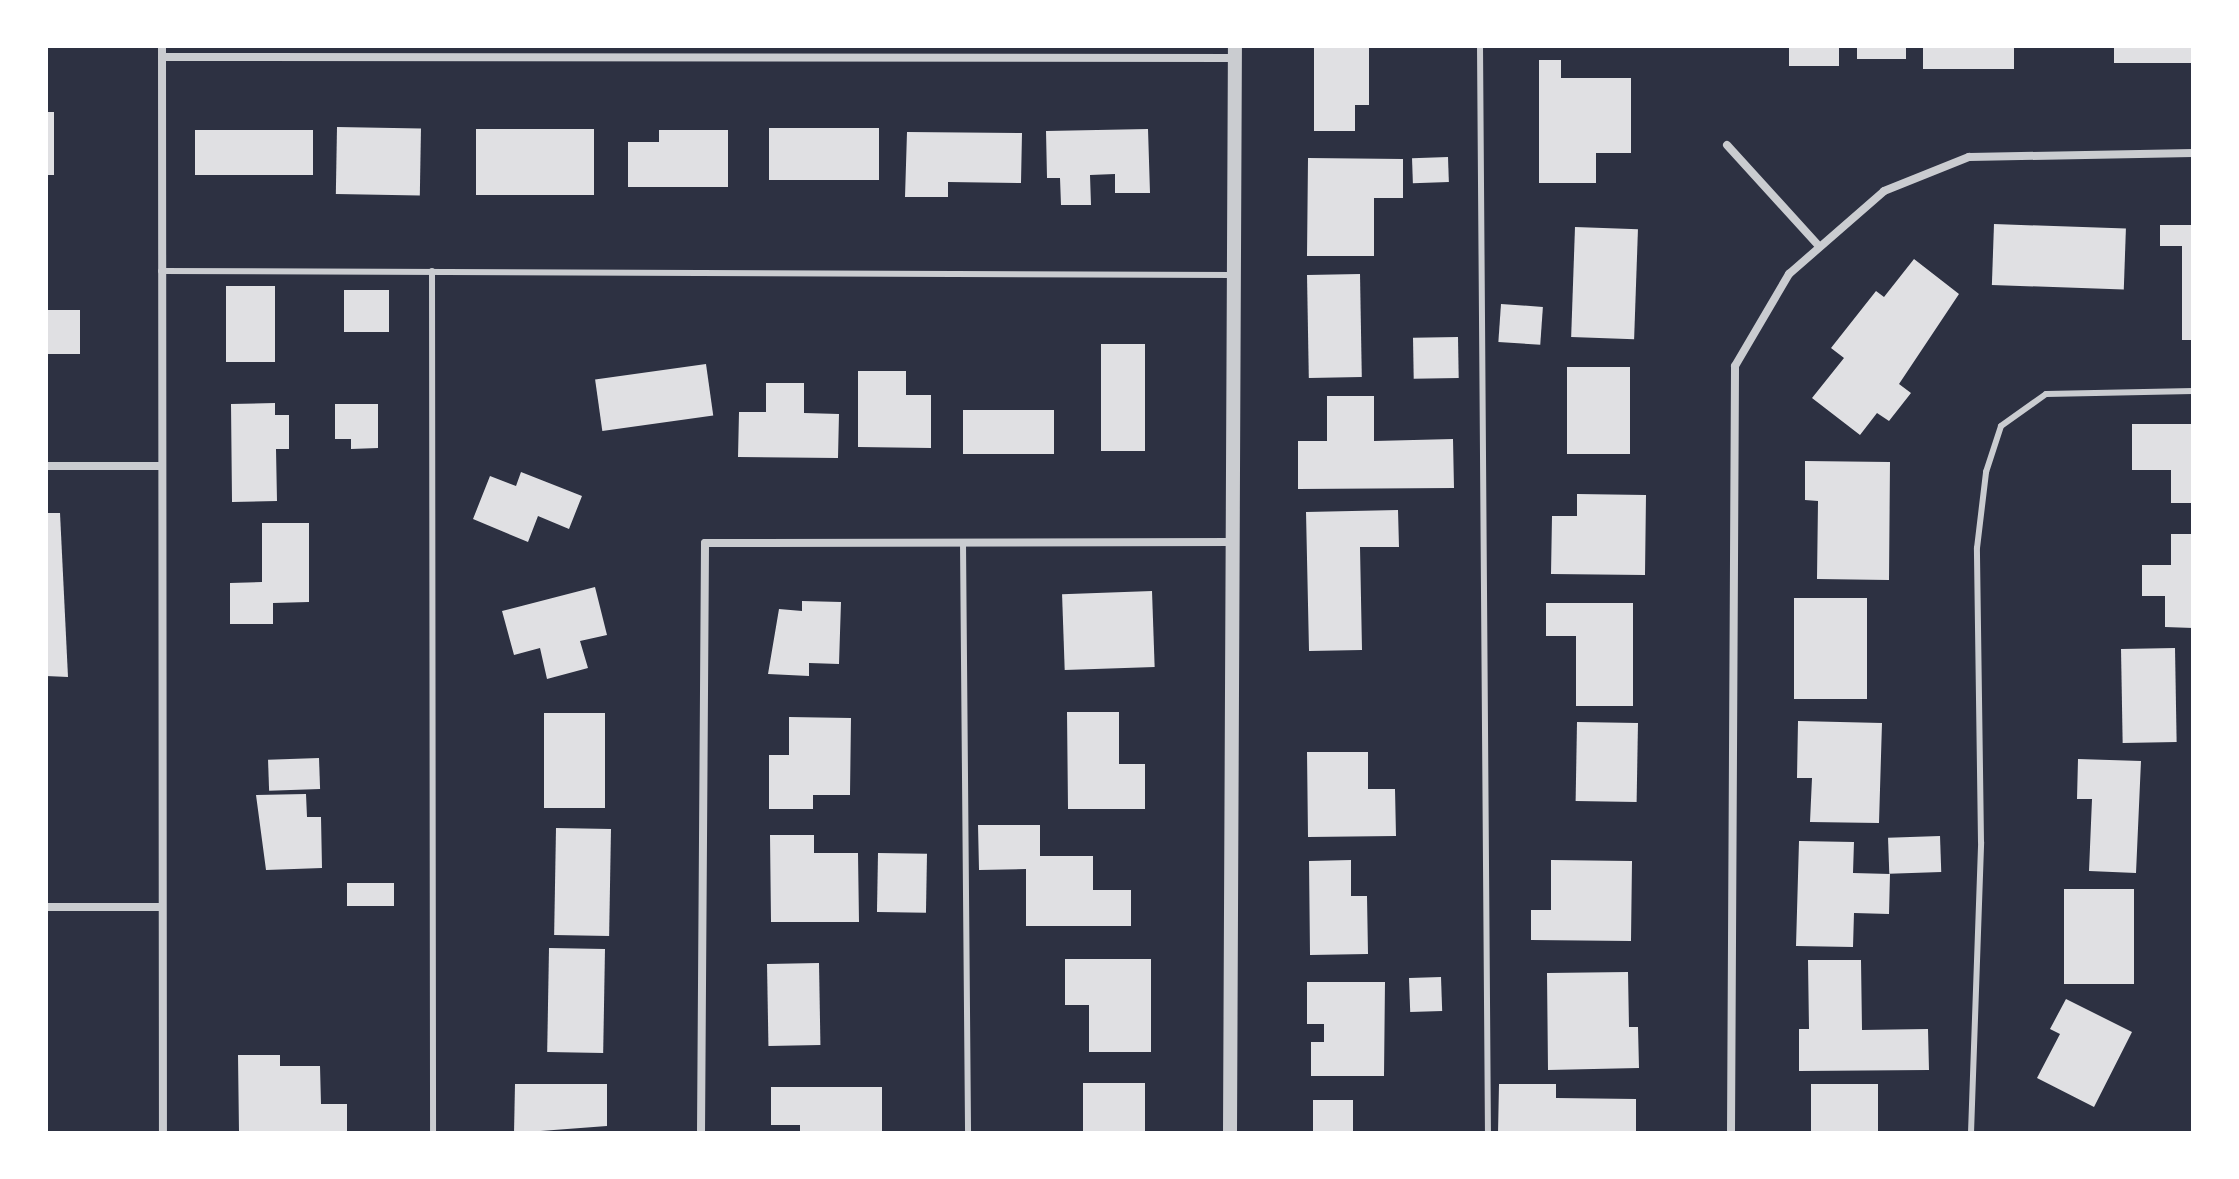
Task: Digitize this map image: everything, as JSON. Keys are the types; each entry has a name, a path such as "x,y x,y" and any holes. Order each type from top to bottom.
{"street":[{"path":"162,46 163,1133"},
{"path":"162,57 1235,52 1230,1133"},
{"path":"1727,145 1819,246"},
{"path":"1731,1133 1735,366 1761,314 1819,246 1884,191 1969,157 2193,153"},
{"path":"46,466 162,466"},
{"path":"701,1133 705,543 1232,542"},
{"path":"46,907 162,907"}],"lane":[{"path":"1480,46 1488,1133"},
{"path":"160,271 1233,275"},
{"path":"432,271 433,1133"},
{"path":"1971,1133 1981,842 1977,548 1986,472 2001,426 2046,394 2193,391"},
{"path":"963,543 968,1133"}],"building":[{"path":"1314,46 1369,46 1369,105 1355,105 1355,131 1314,131"},
{"path":"1789,46 1839,46 1839,66 1789,66"},
{"path":"1857,46 1906,46 1906,59 1857,59"},
{"path":"1923,46 2014,46 2014,69 1923,69"},
{"path":"2114,46 2193,46 2193,63 2114,63"},
{"path":"1539,60 1561,60 1561,78 1631,78 1631,153 1596,153 1596,183 1539,183"},
{"path":"46,112 54,112 54,175 46,175"},
{"path":"337,127 421,128 420,195 336,194"},
{"path":"769,128 879,128 879,180 769,180"},
{"path":"476,129 594,129 594,195 476,195"},
{"path":"1148,129 1150,193 1115,193 1115,174 1090,175 1091,205 1061,205 1060,178 1047,178 1046,131"},
{"path":"195,130 313,130 313,175 195,175"},
{"path":"659,130 728,130 728,187 628,187 628,142 659,142"},
{"path":"907,132 1022,133 1021,183 948,182 948,197 905,197"},
{"path":"1448,157 1449,182 1413,183 1412,158"},
{"path":"1308,158 1403,159 1403,198 1374,198 1374,256 1307,256"},
{"path":"1994,224 2126,229 2124,290 1992,285"},
{"path":"2160,225 2193,225 2193,340 2182,340 2182,246 2160,246"},
{"path":"1575,227 1638,229 1634,339 1571,337"},
{"path":"1914,259 1959,294 1899,384 1911,393 1889,421 1877,413 1860,435 1812,398 1844,358 1831,348 1876,291 1884,297"},
{"path":"1360,274 1362,377 1309,378 1307,275"},
{"path":"226,286 275,286 275,362 226,362"},
{"path":"344,290 389,290 389,332 344,332"},
{"path":"1501,304 1543,307 1540,345 1498,342"},
{"path":"46,310 80,310 80,354 46,354"},
{"path":"1458,337 1459,378 1414,379 1413,338"},
{"path":"1101,344 1145,344 1145,451 1101,451"},
{"path":"706,364 713,415 602,431 595,380"},
{"path":"1567,367 1630,367 1630,454 1567,454"},
{"path":"858,371 906,371 906,395 931,395 931,448 858,447"},
{"path":"766,383 804,383 804,413 839,414 838,458 738,457 739,412 766,412"},
{"path":"1327,396 1374,396 1374,441 1453,439 1454,488 1298,489 1298,441 1327,441"},
{"path":"275,403 275,415 289,415 289,449 276,449 277,501 232,502 231,404"},
{"path":"335,404 378,404 378,448 351,449 351,439 335,439"},
{"path":"963,410 1054,410 1054,454 963,454"},
{"path":"2132,424 2193,424 2193,503 2171,503 2171,470 2132,470"},
{"path":"1805,461 1890,462 1889,580 1817,579 1818,501 1805,500"},
{"path":"521,472 582,496 569,529 538,516 528,542 473,519 490,476 516,486"},
{"path":"1577,494 1646,495 1645,575 1551,574 1552,516 1577,516"},
{"path":"1398,510 1399,547 1360,547 1362,650 1309,651 1306,512"},
{"path":"46,513 60,513 68,677 46,676"},
{"path":"262,523 309,523 309,602 273,603 273,624 230,624 230,583 262,582"},
{"path":"2171,534 2193,534 2193,628 2165,627 2165,596 2142,596 2142,565 2171,565"},
{"path":"595,587 607,635 580,641 588,668 547,679 540,648 514,655 502,611"},
{"path":"1152,591 1155,667 1065,670 1062,594"},
{"path":"1794,598 1867,598 1867,699 1794,699"},
{"path":"802,601 841,602 839,664 809,663 809,676 768,674 779,609 802,611"},
{"path":"1546,603 1633,603 1633,706 1576,706 1576,636 1546,636"},
{"path":"2175,648 2177,742 2123,743 2121,649"},
{"path":"1067,712 1119,712 1119,764 1145,764 1145,809 1068,809"},
{"path":"544,713 605,713 605,808 544,808"},
{"path":"789,717 851,718 850,795 813,795 813,809 769,809 769,755 789,755"},
{"path":"1798,721 1882,723 1879,823 1810,822 1812,778 1797,778"},
{"path":"1577,722 1638,723 1637,802 1576,801"},
{"path":"1307,752 1368,752 1368,789 1395,789 1396,836 1308,837"},
{"path":"319,758 320,789 269,791 268,760"},
{"path":"2078,759 2141,761 2136,873 2089,871 2092,799 2077,799"},
{"path":"306,794 307,817 321,817 322,868 266,870 256,795"},
{"path":"978,825 1040,825 1040,856 1093,856 1093,890 1131,890 1131,926 1026,926 1026,869 979,870"},
{"path":"556,828 611,829 609,936 554,935"},
{"path":"770,835 814,835 814,853 858,853 859,922 771,922"},
{"path":"1940,836 1941,872 1889,874 1888,838"},
{"path":"1799,841 1854,842 1853,873 1890,874 1889,914 1854,913 1853,947 1796,946"},
{"path":"878,853 927,854 926,913 877,912"},
{"path":"1351,860 1351,896 1367,896 1368,954 1310,955 1309,861"},
{"path":"1551,860 1632,861 1631,941 1531,940 1531,910 1551,910"},
{"path":"347,883 394,883 394,906 347,906"},
{"path":"2064,889 2134,889 2134,984 2064,984"},
{"path":"549,948 605,949 603,1053 547,1052"},
{"path":"1065,959 1151,959 1151,1052 1089,1052 1089,1005 1065,1005"},
{"path":"1808,960 1861,960 1862,1030 1928,1029 1929,1070 1799,1071 1799,1029 1809,1029"},
{"path":"819,963 820,1045 768,1046 767,964"},
{"path":"1628,972 1629,1027 1638,1027 1639,1068 1548,1070 1547,973"},
{"path":"1441,977 1442,1011 1410,1012 1409,978"},
{"path":"1307,982 1385,982 1384,1076 1311,1076 1311,1042 1324,1042 1324,1024 1307,1024"},
{"path":"2066,999 2132,1032 2094,1107 2037,1078 2060,1034 2050,1029"},
{"path":"238,1055 280,1055 280,1066 320,1066 321,1104 347,1104 347,1133 239,1133"},
{"path":"1083,1083 1145,1083 1145,1133 1083,1133"},
{"path":"515,1084 607,1084 607,1126 514,1133"},
{"path":"1499,1084 1556,1084 1556,1098 1636,1099 1636,1133 1498,1133"},
{"path":"1811,1084 1878,1084 1878,1133 1811,1133"},
{"path":"771,1087 882,1087 882,1133 800,1133 800,1125 771,1125"},
{"path":"1313,1100 1353,1100 1353,1133 1313,1133"}]}
